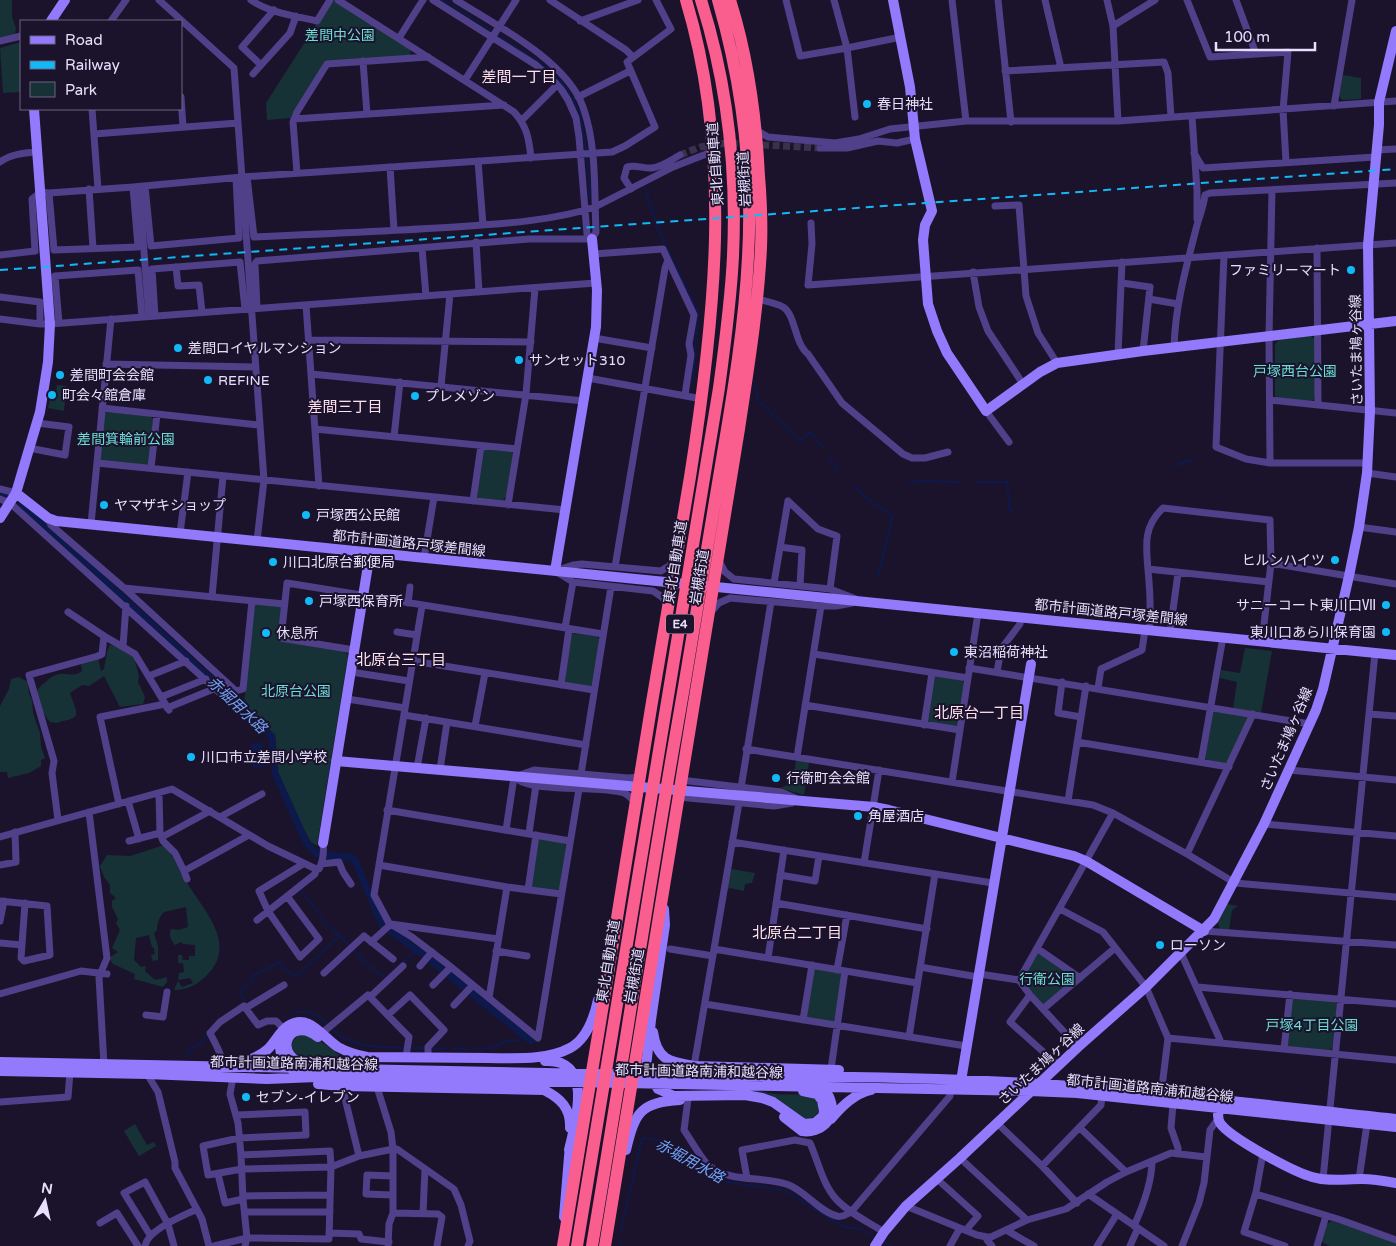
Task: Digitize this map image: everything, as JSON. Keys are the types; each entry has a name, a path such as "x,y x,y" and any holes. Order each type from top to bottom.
{"highway":[{"name":"岩槻街道","path":"563,1243 668,610 702,398 709,342 714,275 716,207 714,151 706,82 693,22 686,0"},
{"name":"東北自動車道","path":"577,1246 719,388 730,295 733,236 732,161 728,121 717,59 701,0"},
{"name":"東北自動車道","path":"592,1246 733,391 746,294 749,229 746,148 736,74 718,0"},
{"name":"岩槻街道","path":"606,1246 680,780 750,361 757,299 761,238 756,130 744,54 730,0"}],"street":[{"path":"52,20 65,0"},
{"path":"112,20 126,0"},
{"path":"159,0 177,18"},
{"path":"251,0 262,3 274,10 317,20 330,0"},
{"path":"338,0 504,105 522,120 529,137 531,158"},
{"path":"398,38 423,0"},
{"path":"434,0 536,65 557,85 568,100 576,118 587,234 592,239"},
{"path":"456,0 546,58 570,83 578,96 586,118 592,153 596,232 592,239 597,309 588,378 555,571"},
{"path":"465,80 516,0"},
{"path":"550,0 633,56"},
{"path":"580,20 638,0"},
{"path":"0,255 35,251 32,199 44,194 98,189 139,188 242,177 612,152 655,128 627,62 671,30 656,0"},
{"path":"786,0 800,56 900,37"},
{"path":"834,0 847,48 855,117"},
{"path":"893,0 910,87 915,139 932,211 923,232 928,304 947,353 1009,442"},
{"path":"952,0 966,121"},
{"path":"998,0 1011,122"},
{"path":"1045,0 1061,68"},
{"path":"1107,0 1113,26 1118,121"},
{"path":"1113,26 1155,0"},
{"path":"1187,0 1210,57 1288,52 1283,110 1286,162"},
{"path":"1236,0 1256,54"},
{"path":"1334,106 1352,0"},
{"path":"261,65 242,47 274,10"},
{"path":"253,74 290,34 296,16"},
{"path":"182,22 234,68 264,480 257,541"},
{"name":"さいたま鳩ヶ谷線","path":"875,1246 906,1206 1078,1047 1146,987 1204,931 1218,914 1235,883 1310,724 1321,694 1349,576 1368,468 1370,324 1368,245 1372,182 1379,102 1396,31"},
{"path":"0,41 20,36"},
{"path":"297,173 294,119 327,64 428,57"},
{"path":"364,62 367,114"},
{"path":"1005,71 1164,62 1168,73 1171,118"},
{"path":"578,96 630,71"},
{"path":"522,120 557,85"},
{"path":"756,130 768,137 835,143 859,139 890,129 966,121 1118,121 1396,101"},
{"path":"294,119 504,105"},
{"path":"34,110 38,152 54,250 138,246 139,188"},
{"path":"92,110 98,189"},
{"path":"182,110 183,128"},
{"path":"1192,116 1198,222"},
{"path":"94,134 238,123"},
{"path":"820,148 847,148 878,141 897,143 915,139"},
{"path":"1194,153 1203,168 1375,156 1396,149"},
{"path":"242,177 254,237 394,230 482,225 556,217 584,211 594,208 673,167 714,151"},
{"path":"0,162 17,154 38,152"},
{"path":"631,189 624,178 627,168 634,166 657,167 680,155"},
{"path":"478,161 482,225"},
{"path":"390,167 394,230"},
{"path":"139,188 151,246 239,238 242,177"},
{"path":"1174,348 1178,304 1198,222 1203,211 1205,195 1210,193 1396,182"},
{"path":"139,188 149,314"},
{"path":"89,190 94,248"},
{"path":"1270,463 1269,336 1272,190"},
{"path":"44,194 50,323"},
{"path":"995,206 1019,205 1026,296 1038,333 1057,363"},
{"path":"811,222 812,244 808,285 1396,243"},
{"path":"250,307 255,264 257,261 529,238 592,239"},
{"path":"476,242 480,292"},
{"path":"422,248 426,296"},
{"path":"1317,248 1318,404"},
{"path":"594,254 663,249 694,315 689,344 691,355 685,395"},
{"path":"1224,255 1216,447 1246,459 1270,463 1368,468 1396,477"},
{"path":"615,568 665,268 668,260"},
{"path":"149,314 152,269 240,262 250,307"},
{"path":"1118,354 1122,262"},
{"path":"176,267 178,286 199,285 202,312"},
{"path":"0,518 5,501 16,493 37,423 47,377 55,276 138,270 149,314"},
{"path":"973,272 980,312 988,331 1023,384"},
{"path":"0,319 50,323 111,319 149,314 306,305 596,283"},
{"path":"1122,283 1150,287 1143,351"},
{"path":"508,505 526,394 535,288"},
{"path":"441,386 450,294"},
{"path":"0,297 40,302 50,323"},
{"path":"757,299 783,307 789,314 802,349 808,354 842,403 884,440 902,454 912,458 931,457 948,452"},
{"path":"1149,300 1178,304"},
{"path":"306,305 320,486"},
{"path":"91,524 111,319"},
{"path":"986,411 1040,372 1057,363 1396,321"},
{"path":"594,338 652,348"},
{"path":"309,340 531,342"},
{"path":"106,364 255,366"},
{"path":"311,374 584,401"},
{"path":"588,378 702,398"},
{"path":"394,437 400,382"},
{"path":"1270,400 1396,413"},
{"path":"102,408 260,425"},
{"path":"151,468 157,414"},
{"path":"29,448 64,455 69,427 37,423"},
{"path":"315,429 517,449"},
{"path":"473,501 481,446"},
{"path":"97,463 565,510"},
{"path":"180,533 188,472"},
{"path":"212,597 223,476"},
{"path":"0,489 16,493"},
{"name":"都市計画道路戸塚差間線","path":"16,493 48,518 56,521 809,597 822,602 860,601 1396,655"},
{"path":"424,558 434,497"},
{"path":"5,501 126,606 222,695"},
{"path":"774,583 788,501 818,529 837,536 830,589"},
{"path":"1098,688 1101,669 1142,650 1147,630 1148,569 1146,546 1148,529 1156,515 1163,508 1270,520 1271,563 1262,642"},
{"path":"48,518 51,525 124,588 236,691 243,689 252,601"},
{"path":"1359,527 1396,532"},
{"path":"780,547 802,550 800,586"},
{"path":"257,920 316,874 320,864 370,553"},
{"path":"555,571 573,565 661,572 669,566 677,554"},
{"path":"717,556 725,572 734,579 830,589 860,601"},
{"path":"1271,563 1396,584"},
{"path":"1148,569 1269,582"},
{"path":"555,571 573,582 653,591 662,597 668,610"},
{"path":"1170,632 1178,573"},
{"path":"561,684 573,582"},
{"path":"354,650 281,638 287,583 603,634"},
{"path":"408,603 410,587"},
{"path":"582,774 611,587"},
{"path":"124,588 284,604"},
{"path":"706,622 712,611 719,604 730,598 771,602 822,602 797,757"},
{"path":"741,788 771,602"},
{"path":"123,646 126,606"},
{"path":"422,606 379,865 371,898 388,927 429,955 470,988 489,998 499,1012 538,1038 579,789"},
{"path":"68,612 104,636 136,654 166,705"},
{"path":"952,782 978,613"},
{"path":"997,672 1001,649 1020,624 1021,617"},
{"path":"396,632 417,635"},
{"path":"58,820 52,773 54,761 29,676 98,656 103,650 104,636"},
{"path":"1201,762 1223,638"},
{"path":"1323,1179 1375,653"},
{"path":"814,654 968,678"},
{"path":"412,661 594,690"},
{"path":"149,676 186,662"},
{"path":"961,1081 1031,664"},
{"path":"970,668 1310,724"},
{"path":"351,672 409,681"},
{"path":"476,726 485,673"},
{"path":"924,725 932,673"},
{"path":"166,705 206,679"},
{"path":"1062,682 1058,713 1081,717"},
{"path":"1068,801 1086,686"},
{"path":"119,804 100,717 166,705 216,688"},
{"path":"346,700 447,722 586,745"},
{"path":"805,705 960,730"},
{"path":"1187,854 1253,714"},
{"path":"1369,714 1396,716"},
{"path":"417,768 426,718"},
{"path":"440,770 447,722"},
{"path":"1077,742 1229,767"},
{"path":"746,749 1093,806 1113,813 1235,883 1396,897"},
{"path":"336,762 514,777 579,789 622,793 630,797 636,804"},
{"path":"514,777 534,770 628,778 640,777"},
{"path":"864,863 879,770"},
{"path":"1289,770 1396,780"},
{"path":"506,830 514,777"},
{"path":"680,780 781,792 802,801"},
{"path":"537,782 874,807 1066,853 1086,861 1204,931 1396,945"},
{"path":"528,890 537,782"},
{"path":"0,836 172,788 250,835 303,864 339,862 351,884"},
{"path":"159,793 163,841 175,853 188,879"},
{"path":"220,817 262,794"},
{"path":"678,797 774,806 802,801"},
{"path":"128,801 139,838"},
{"path":"694,1066 739,803"},
{"path":"387,810 570,841"},
{"path":"129,842 139,838 161,835 210,811"},
{"path":"89,812 107,958 104,974 99,977 104,1065"},
{"path":"1019,980 1113,813"},
{"path":"1264,824 1396,836"},
{"path":"0,866 16,862 15,832"},
{"path":"184,870 250,835"},
{"path":"732,842 993,884"},
{"path":"768,958 784,850"},
{"path":"780,875 815,880 819,856"},
{"path":"287,896 319,939 300,957 268,911 259,891 303,864"},
{"path":"379,865 507,887 561,894"},
{"path":"909,1037 935,874"},
{"path":"489,998 507,887"},
{"path":"662,896 665,925 646,1067 658,1089 674,1096 745,1095 773,1102 804,1124 815,1123 820,1120 824,1106 817,1094 779,1086"},
{"path":"0,921 2,901 25,903 47,906 50,955 24,961 21,958 25,903"},
{"path":"776,903 927,929"},
{"path":"1060,909 1103,932 1146,987 1168,1038 1161,1095"},
{"path":"837,970 846,915"},
{"path":"371,942 388,927 498,939"},
{"path":"284,985 246,1008 244,1006 220,1022 210,1033 222,1054 226,1067 250,1060 262,1053 284,1029 292,1024 302,1022 313,1025 337,1046 367,1057 521,1058 556,1054 572,1048 586,1033 595,1015 607,954 615,928"},
{"path":"324,973 364,936 393,959"},
{"path":"0,942 22,945"},
{"path":"1043,1009 1115,948"},
{"path":"670,949 768,958 918,983"},
{"path":"1038,949 1080,978"},
{"path":"496,951 527,956"},
{"path":"1181,953 1220,1043"},
{"path":"420,966 429,955"},
{"path":"803,1020 812,965"},
{"path":"322,1033 368,995 370,997 403,966"},
{"path":"920,967 1019,980 1030,995 1078,1047"},
{"path":"433,985 448,970"},
{"path":"0,994 81,971 104,974"},
{"path":"831,1069 845,971"},
{"path":"1197,987 1396,1004"},
{"path":"454,1005 470,988"},
{"path":"146,1015 163,1016 167,992"},
{"path":"1284,1048 1290,994"},
{"path":"388,1015 410,995 444,1030 428,1047 428,1058"},
{"path":"1030,995 1010,1022 1059,1066"},
{"path":"370,997 409,1037 406,1057"},
{"path":"654,1001 653,1033 657,1048 667,1060 694,1066 831,1069 899,1074 917,1079"},
{"path":"705,1004 966,1046"},
{"path":"246,1008 258,1025 267,1021 276,1021 284,1029"},
{"path":"284,1029 279,1050 290,1069 317,1077"},
{"path":"342,1070 307,1064 293,1058 287,1052 289,1038 297,1030 308,1030 335,1051 350,1058 364,1061 446,1063 555,1060 568,1065 577,1080 579,1098 569,1150"},
{"path":"1168,1038 1396,1060"},
{"name":"都市計画道路南浦和越谷線","path":"0,1062 342,1070 378,1078"},
{"name":"都市計画道路南浦和越谷線","path":"0,1071 267,1079 317,1077 745,1080 784,1076 917,1079 1040,1084 1161,1095 1329,1116 1367,1124 1396,1127"},
{"path":"0,1102 68,1097 70,1072"},
{"path":"147,1074 158,1092 175,1168 202,1219 209,1246"},
{"path":"784,1076 797,1081 817,1081 830,1099 832,1106 827,1123"},
{"path":"233,1077 230,1094 236,1115 241,1155 246,1242"},
{"path":"267,1079 342,1086 378,1078 544,1090 558,1097 568,1110 570,1122 563,1243"},
{"path":"330,1233 359,1234 361,1243 388,1244 389,1224 393,1212 393,1149 391,1132 378,1078"},
{"name":"都市計画道路南浦和越谷線","path":"745,1080 779,1086 1030,1091 1219,1108 1396,1119"},
{"path":"342,1086 359,1156"},
{"path":"606,1246 626,1148 636,1118 648,1106 667,1101 688,1099 762,1103 777,1110 796,1128 802,1131 815,1131 827,1123 840,1108 853,1098 867,1091 882,1088"},
{"path":"688,1099 684,1130 708,1164 729,1176 788,1185 804,1193 816,1204 841,1217 851,1212 950,1096 950,1088"},
{"path":"1042,1166 1101,1105 1102,1096"},
{"path":"1173,1104 1172,1128 1178,1154"},
{"path":"1219,1108 1219,1121 1234,1134 1286,1166 1312,1177 1323,1179 1360,1179 1396,1183"},
{"path":"236,1115 305,1112 306,1135 239,1138 203,1146 208,1175 242,1170 331,1167 359,1156 397,1149 454,1189 461,1205 470,1241 468,1246"},
{"path":"1182,1246 1199,1203 1204,1183 1210,1130 1219,1121"},
{"path":"997,1123 1077,1203"},
{"path":"1360,1179 1367,1124"},
{"path":"1080,1128 1126,1172"},
{"path":"746,1178 742,1150 795,1140 810,1143 835,1198 851,1212 884,1232"},
{"path":"214,1246 246,1242 329,1239 330,1151 241,1155"},
{"path":"906,1206 963,1229 991,1237 1027,1220 1060,1212 1126,1172 1171,1153 1206,1157"},
{"path":"1263,1153 1256,1194 1244,1232 1285,1246"},
{"path":"960,1158 1027,1220"},
{"path":"1130,1246 1144,1202 1152,1161"},
{"path":"423,1213 425,1168"},
{"path":"218,1174 225,1203 243,1197 330,1195"},
{"path":"392,1195 366,1194 367,1174 393,1176"},
{"path":"937,1178 978,1216 963,1229 950,1246"},
{"path":"150,1236 124,1194 144,1182 168,1224 174,1246"},
{"path":"1088,1194 1160,1245"},
{"path":"1256,1194 1396,1240"},
{"path":"100,1223 117,1213 144,1245 150,1236 197,1209"},
{"path":"245,1212 330,1212"},
{"path":"393,1212 438,1214 442,1217 437,1246"},
{"path":"1097,1246 1117,1214"},
{"path":"1320,1245 1326,1216"},
{"path":"1006,1230 1034,1246"},
{"path":"987,1237 992,1246"},
{"path":"1258,1246 1262,1237"}],"green space":[{"path":"0,0 12,0 12,17 16,28 15,34 0,38"},
{"name":"差間中公園","path":"336,1 411,48 410,56 325,62 290,118 267,120 266,103 330,3"},
{"path":"20,42 20,92 3,93 0,48"},
{"path":"1343,75 1361,78 1361,99 1342,100 1339,96"},
{"name":"戸塚西台公園","path":"1311,336 1315,340 1315,398 1311,402 1276,398 1275,344 1279,340"},
{"path":"57,385 66,386 64,411 48,408 50,400 55,401"},
{"name":"差間箕輪前公園","path":"107,412 150,416 153,419 149,463 145,466 102,461 99,458 104,414"},
{"path":"485,449 510,451 513,454 506,497 502,501 477,498 482,451"},
{"name":"北原台公園","path":"255,604 279,604 282,607 279,641 345,652 348,655 317,846 311,842 301,825 277,772 275,735 244,703"},
{"path":"574,633 598,637 600,640 594,684 590,687 565,683 570,635"},
{"path":"110,645 120,647 134,657 139,676 138,682 145,697 143,704 120,707 104,676 89,686 82,685 70,693 76,710 76,716 57,723 50,722 38,702 38,689 55,676 80,673 82,671 81,664 98,658 101,671 104,669"},
{"path":"1245,648 1272,651 1261,713 1233,709 1237,682 1220,678 1221,670 1240,673"},
{"path":"935,676 962,680 965,685 959,724 955,727 927,722 932,679"},
{"path":"19,677 28,682 33,713 40,733 41,747 45,758 41,760 41,766 29,773 8,778 7,772 0,772 0,706 9,689 11,679"},
{"path":"1215,711 1247,716 1248,721 1229,760 1225,763 1206,760 1205,758 1212,713"},
{"path":"796,760 809,762 804,795 780,788 788,785 786,781 787,772 795,769"},
{"path":"539,838 564,842 566,845 560,888 557,891 531,887 536,840"},
{"path":"164,845 209,916 219,940 219,953 215,965 198,982 179,990 174,990 178,981 182,987 193,983 190,978 178,980 179,973 184,972 183,963 178,963 178,955 182,955 183,960 189,960 189,956 195,956 195,945 183,944 181,942 175,945 170,933 171,929 178,930 188,927 186,907 164,912 160,918 157,930 154,933 158,946 158,960 153,961 151,955 155,954 149,935 136,938 134,960 141,967 146,966 145,971 155,980 167,977 167,982 163,987 134,979 135,974 113,964 109,958 118,952 112,948 120,930 116,923 118,919 112,907 112,901 116,898 110,893 110,885 104,877 100,866 107,855 130,856"},
{"path":"731,869 755,873 752,883 745,884 744,891 730,888 727,890"},
{"path":"1227,904 1238,906 1232,910 1229,930 1220,930 1218,923"},
{"name":"行衛公園","path":"1038,953 1075,976 1075,980 1047,1004 1041,1004 1028,989 1024,980"},
{"path":"815,969 840,973 842,977 835,1020 832,1022 807,1018 805,1015 812,971"},
{"name":"戸塚4丁目公園","path":"1292,998 1334,1000 1337,1005 1332,1048 1328,1051 1288,1047 1286,1045"},
{"path":"299,1034 316,1038 341,1056 350,1060 371,1063 371,1065 303,1057 292,1049 292,1042"},
{"path":"747,1089 775,1094 808,1096 818,1102 819,1109 814,1117 805,1119 747,1093"},
{"path":"135,1124 147,1145 154,1142 156,1146 139,1156 124,1131"},
{"path":"1332,1221 1373,1233 1396,1243 1396,1246 1329,1246 1321,1241 1326,1227"}],"shaded area":[{"path":"262,742 265,767 253,768 251,744"}],"waterway":[{"path":"443,0 493,32"},
{"path":"497,35 547,68 569,93 583,128 586,151"},
{"path":"587,155 590,198"},
{"path":"644,185 661,236 698,312 693,380"},
{"path":"755,386 757,399 800,441 810,432 823,447"},
{"path":"829,457 838,470"},
{"path":"1176,465 1195,459"},
{"path":"1246,462 1256,464"},
{"path":"909,483 920,481 961,482"},
{"path":"977,482 1007,482 1010,511 1014,512"},
{"path":"854,486 875,505 893,516 878,576"},
{"name":"赤堀用水路","path":"0,494 8,497"},
{"name":"赤堀用水路","path":"21,506 90,567 272,737 275,773 307,844 319,855 351,857 355,861 383,926 423,954 531,1041"},
{"path":"301,890 325,922 349,945"},
{"path":"244,1000 239,991 254,981 253,976 280,962 284,968 296,977 339,936"},
{"path":"353,949 368,965 385,978 390,973"},
{"path":"401,964 417,950"},
{"path":"293,1013 302,1011 311,1013 326,1023"},
{"path":"333,1030 357,1043 376,1047 404,1048"},
{"path":"189,1057 188,1049 202,1043 207,1036"},
{"name":"赤堀用水路","path":"521,1039 525,1036"},
{"path":"473,1049 491,1048 508,1041 519,1040"},
{"path":"413,1048 425,1048"},
{"path":"433,1049 446,1048"},
{"path":"453,1048 466,1049"},
{"name":"赤堀用水路","path":"621,1230 642,1138 659,1140 711,1174 728,1182 786,1191 844,1227 861,1229 875,1237"},
{"name":"赤堀用水路","path":"883,1241 891,1246"}],"tunnel":[{"path":"680,155 700,147 727,143 820,148"}],"railway":[{"path":"0,270 1396,169"}],"place":[{"name":"春日神社","path":"867,104"},
{"name":"ファミリーマート","path":"1351,270"},
{"name":"差間ロイヤルマンション","path":"178,348"},
{"name":"サンセット310","path":"519,360"},
{"name":"差間町会会館","path":"60,375"},
{"name":"REFINE","path":"208,380"},
{"name":"町会々館倉庫","path":"52,395"},
{"name":"プレメゾン","path":"415,396"},
{"name":"ヤマザキショップ","path":"104,505"},
{"name":"戸塚西公民館","path":"306,515"},
{"name":"ヒルンハイツ","path":"1335,560"},
{"name":"川口北原台郵便局","path":"273,562"},
{"name":"戸塚西保育所","path":"309,601"},
{"name":"サニーコート東川口Ⅶ","path":"1386,605"},
{"name":"東川口あら川保育園","path":"1386,632"},
{"name":"休息所","path":"266,633"},
{"name":"東沼稲荷神社","path":"954,652"},
{"name":"川口市立差間小学校","path":"191,757"},
{"name":"行衛町会会館","path":"776,778"},
{"name":"角屋酒店","path":"858,816"},
{"name":"ローソン","path":"1160,945"},
{"name":"セブン-イレブン","path":"246,1097"}],"district":[{"name":"差間一丁目","path":"519,77"},
{"name":"差間三丁目","path":"345,407"},
{"name":"北原台三丁目","path":"401,660"},
{"name":"北原台一丁目","path":"979,713"},
{"name":"北原台二丁目","path":"797,933"}]}
